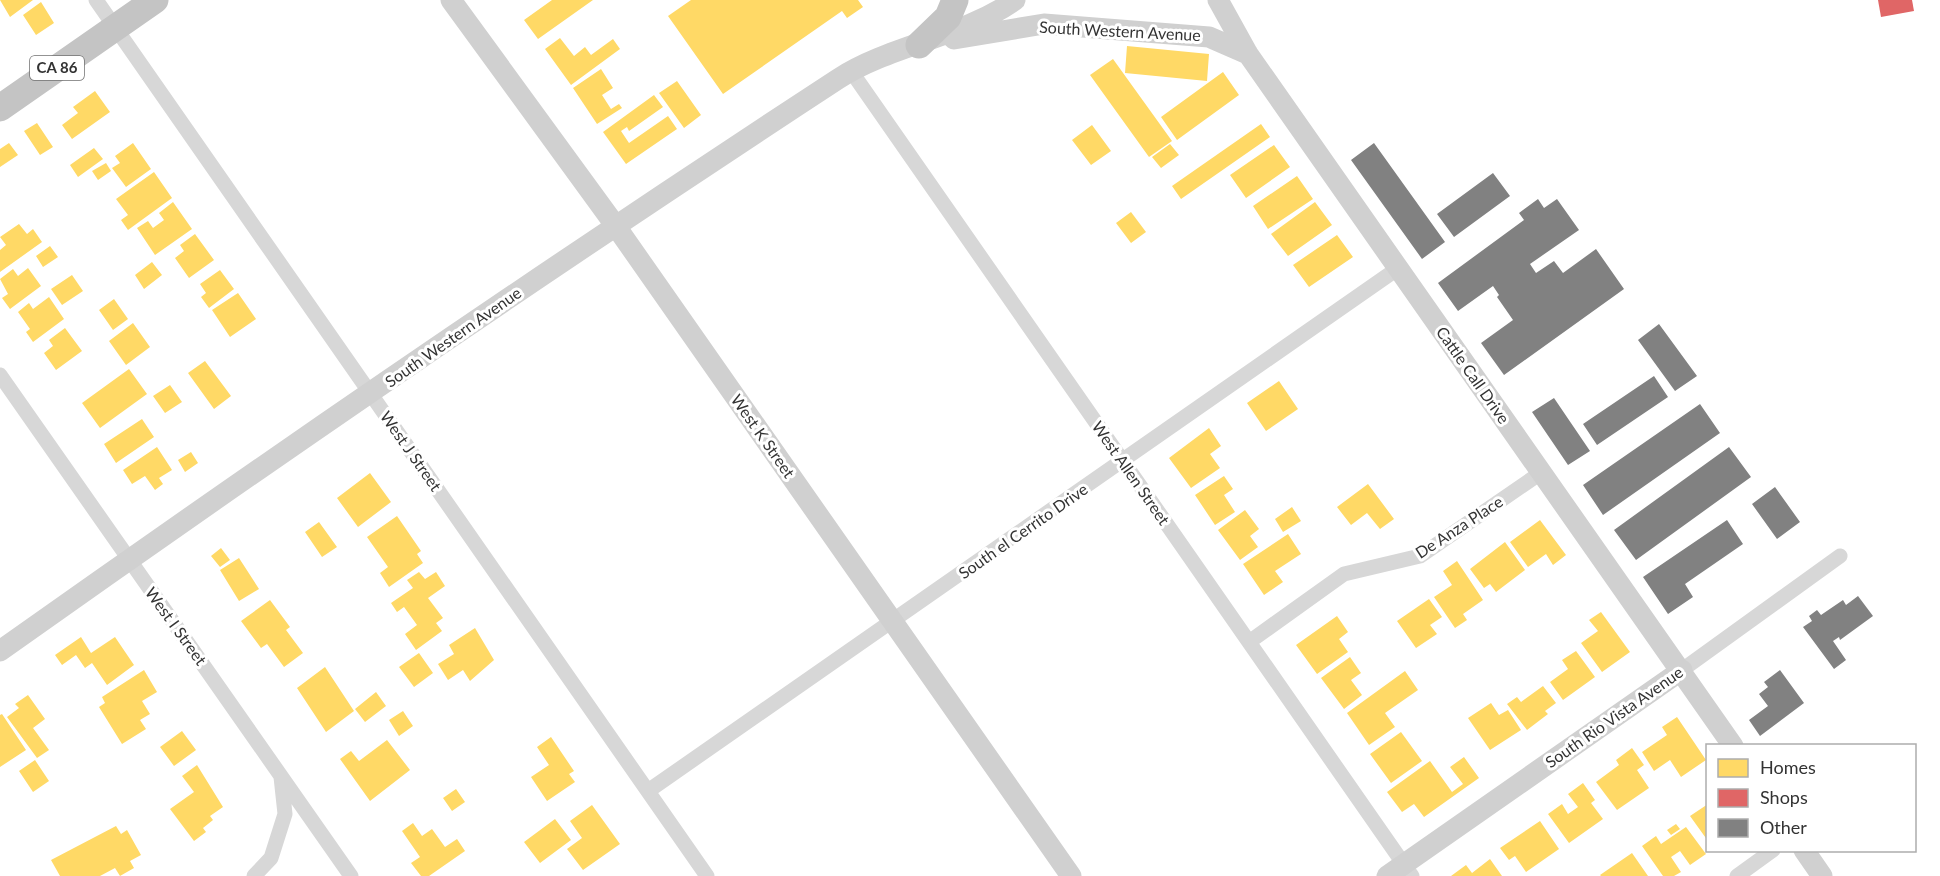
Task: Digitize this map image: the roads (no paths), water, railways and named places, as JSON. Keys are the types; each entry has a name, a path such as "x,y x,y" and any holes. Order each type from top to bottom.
{"highway":[{"name":"CA 86","path":"0,108 155,0"},
{"path":"919,45 948,17 955,0"}],"street":[{"name":"West J Street","path":"96,0 707,876"},
{"name":"West K Street","path":"451,0 615,225 1071,876"},
{"name":"South Western Avenue","path":"0,651 615,225 851,71 919,45 1004,8 1015,0"},
{"name":"Cattle Call Drive","path":"1218,0 1248,54 1682,670 1732,744"},
{"name":"South Western Avenue","path":"919,45 1044,24 1209,37 1248,54"},
{"name":"West Allen Street","path":"851,71 1249,642 1401,872"},
{"name":"South el Cerrito Drive","path":"648,791 894,622 1397,268"},
{"name":"West I Street","path":"0,375 351,876"},
{"name":"De Anza Place","path":"1249,642 1344,574 1420,556 1542,472"},
{"name":"South Rio Vista Avenue","path":"1401,872 1840,556"},
{"path":"254,876 271,858 285,814 280,774"},
{"path":"1737,876 1770,852"},
{"path":"1805,852 1822,876"}]}
